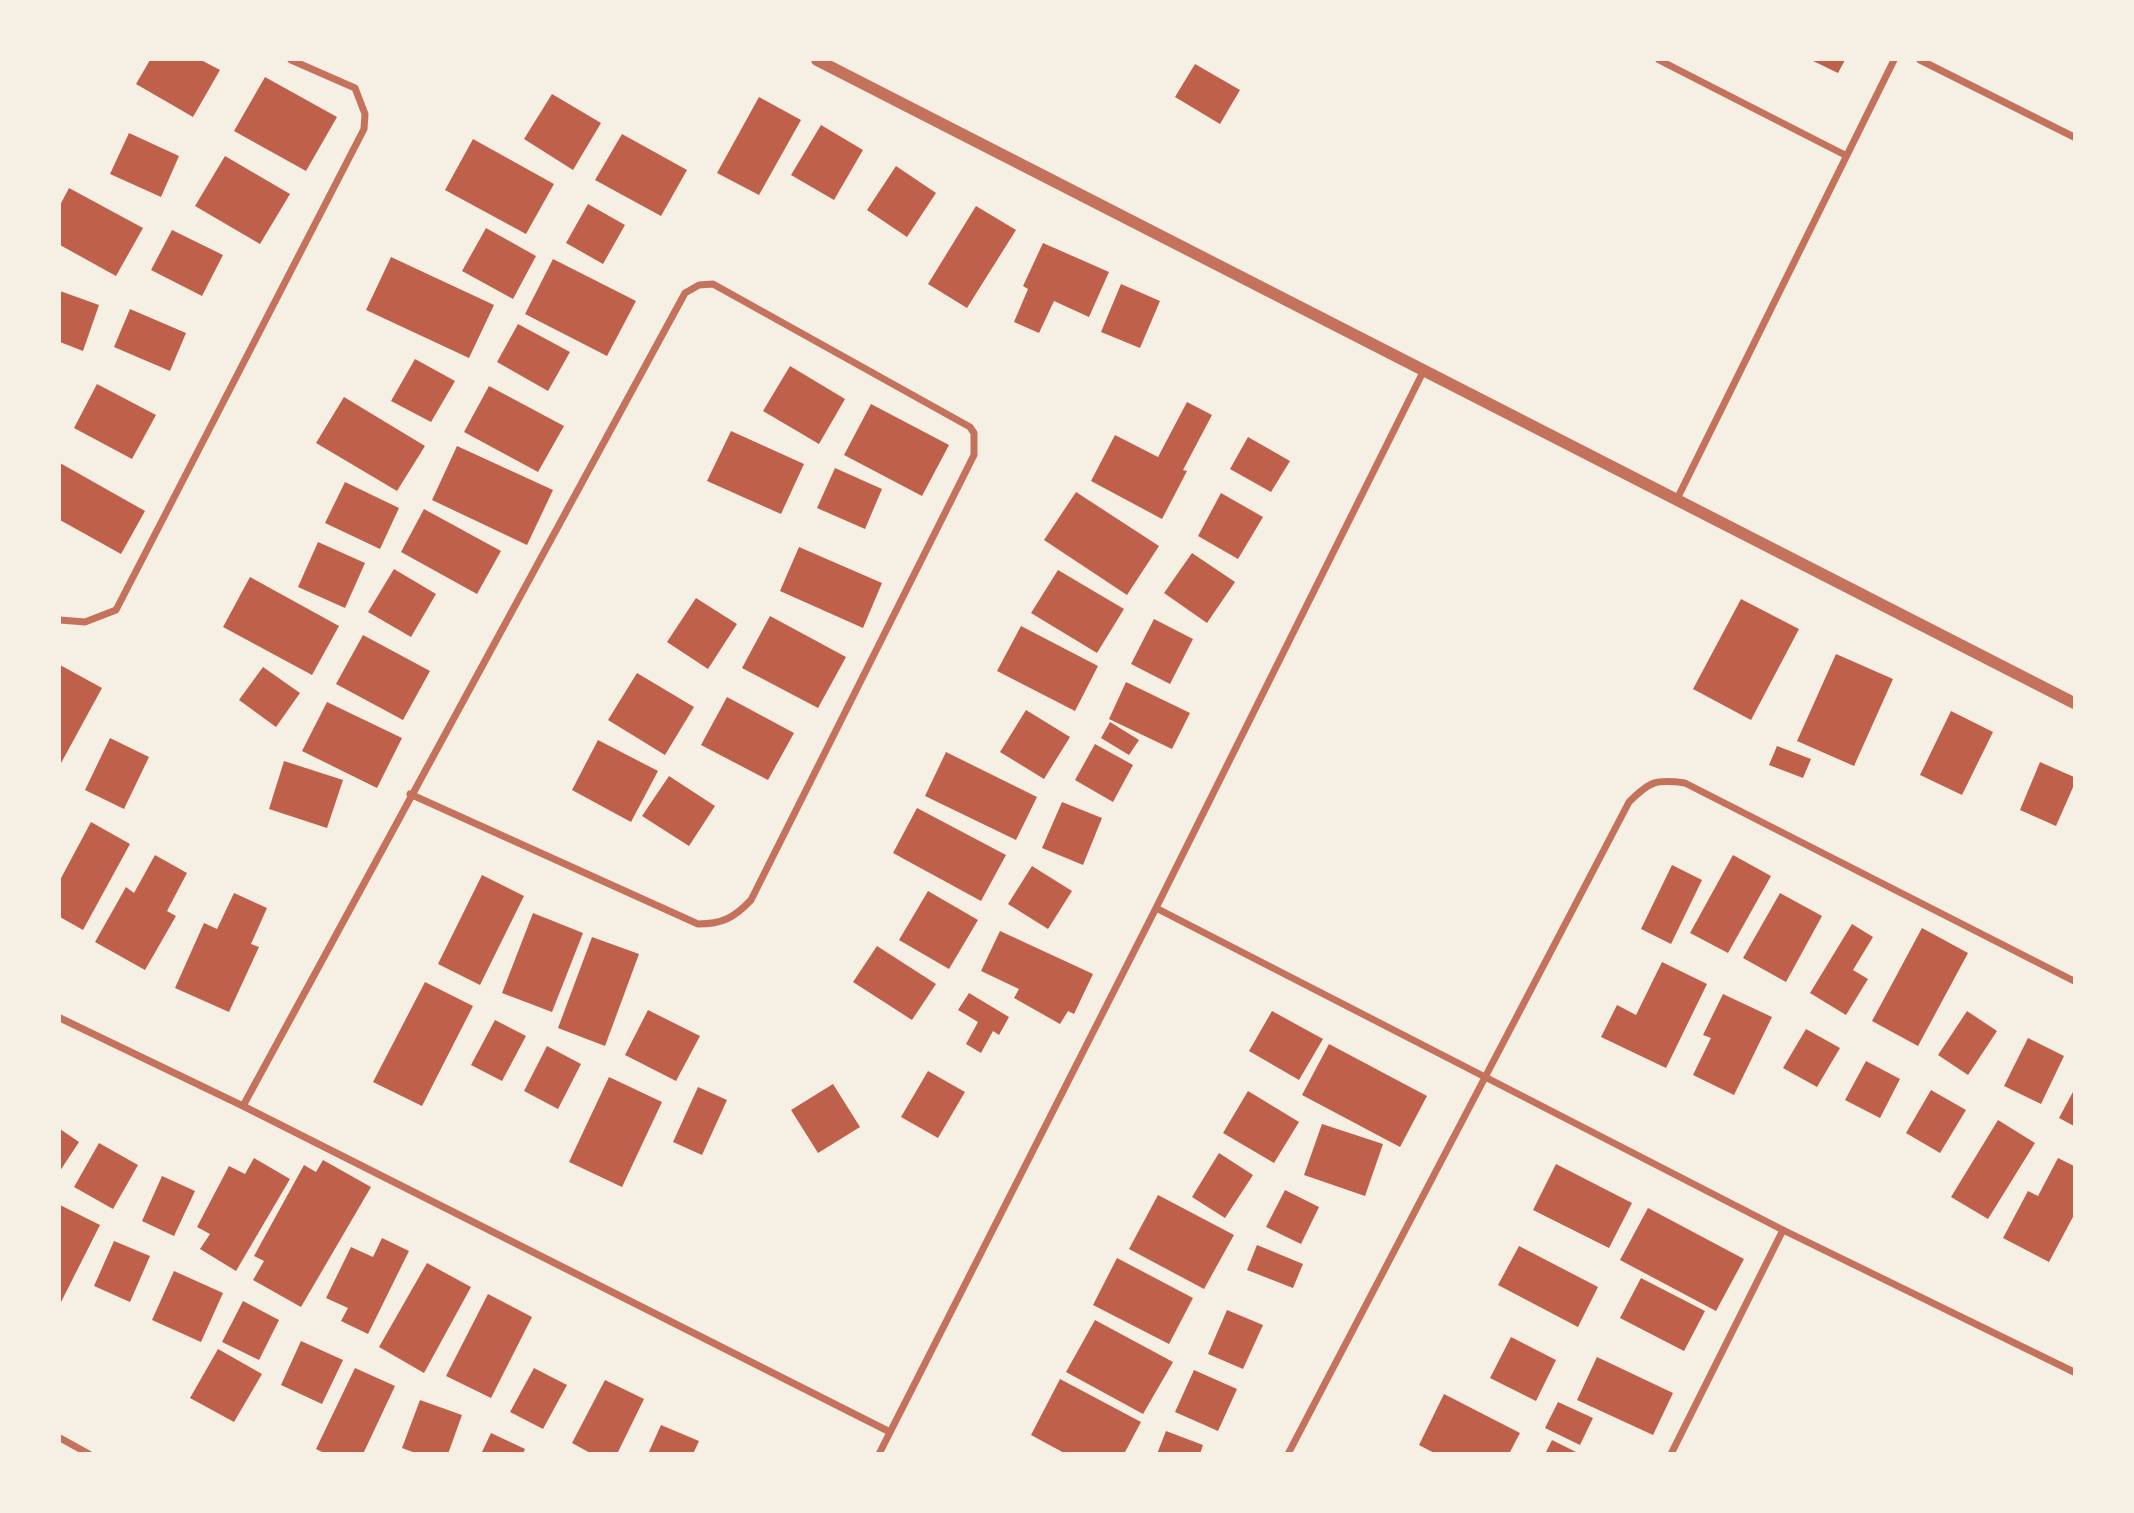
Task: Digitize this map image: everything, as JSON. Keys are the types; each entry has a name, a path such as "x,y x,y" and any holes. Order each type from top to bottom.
{"street":[{"path":"60,620 85,622 116,610 364,129 365,114 355,88 291,60"},
{"path":"817,60 2074,703"},
{"path":"1659,60 1845,155"},
{"path":"1676,501 1894,60"},
{"path":"1920,60 2074,136"},
{"path":"243,1106 410,794 685,293 699,285 713,284 971,427 974,433 974,455 751,900 737,915 718,924 698,924 410,794"},
{"path":"879,1454 1156,908 1424,370"},
{"path":"1288,1454 1483,1076 1629,802 1644,786 1662,780 1685,783 2074,981"},
{"path":"1156,908 1783,1230 2074,1372"},
{"path":"60,1018 243,1106 890,1432"},
{"path":"1671,1454 1783,1230"},
{"path":"60,1438 89,1454"}],"building":[{"path":"150,60 201,60 220,70 193,117 136,84"},
{"path":"1811,60 1845,60 1838,73"},
{"path":"1195,64 1240,90 1220,124 1175,97"},
{"path":"265,77 337,117 306,171 234,131"},
{"path":"552,94 601,123 573,170 524,139"},
{"path":"759,97 801,120 759,195 717,173"},
{"path":"821,125 863,150 834,200 791,175"},
{"path":"129,133 179,156 161,197 110,174"},
{"path":"622,134 687,170 661,216 595,180"},
{"path":"473,139 554,184 526,234 445,190"},
{"path":"225,156 290,194 260,244 195,206"},
{"path":"896,166 936,193 907,237 867,210"},
{"path":"69,188 143,228 116,276 60,245 60,205"},
{"path":"588,204 625,225 603,264 566,243"},
{"path":"976,206 1016,230 967,308 928,284"},
{"path":"486,228 536,256 513,299 462,271"},
{"path":"172,230 223,255 202,296 151,270"},
{"path":"1043,243 1109,272 1089,317 1054,301 1039,333 1014,322 1028,289 1023,286"},
{"path":"391,257 494,305 469,358 366,310"},
{"path":"553,259 636,301 607,356 525,314"},
{"path":"1121,284 1160,301 1140,348 1101,332"},
{"path":"60,291 99,305 83,351 60,342"},
{"path":"130,309 186,333 170,371 114,347"},
{"path":"518,324 570,352 548,391 497,362"},
{"path":"415,359 455,381 431,422 391,401"},
{"path":"790,366 845,399 819,444 763,411"},
{"path":"97,384 156,415 132,459 74,428"},
{"path":"489,386 564,426 538,472 464,432"},
{"path":"344,397 425,446 397,491 316,443"},
{"path":"1187,402 1212,415 1183,470 1187,471 1162,519 1091,481 1115,435 1158,457"},
{"path":"871,404 949,445 922,496 844,455"},
{"path":"731,431 804,464 781,514 707,481"},
{"path":"1248,437 1290,461 1271,492 1230,469"},
{"path":"457,446 553,490 527,545 432,500"},
{"path":"60,463 145,511 121,554 60,520"},
{"path":"835,468 882,489 865,529 817,508"},
{"path":"345,482 399,508 380,549 325,523"},
{"path":"1076,492 1159,546 1127,595 1044,540"},
{"path":"1221,493 1263,517 1238,559 1198,536"},
{"path":"424,509 501,551 477,594 401,552"},
{"path":"318,542 365,563 345,608 298,587"},
{"path":"799,547 882,583 863,628 780,591"},
{"path":"1192,553 1235,582 1207,623 1164,593"},
{"path":"394,569 436,594 411,637 368,612"},
{"path":"1058,570 1124,609 1097,653 1031,613"},
{"path":"250,577 339,626 312,675 223,627"},
{"path":"696,598 737,624 708,669 667,642"},
{"path":"1741,599 1799,629 1751,720 1693,689"},
{"path":"770,616 846,657 818,708 742,668"},
{"path":"1154,619 1193,639 1170,684 1131,664"},
{"path":"1021,626 1098,666 1075,711 997,671"},
{"path":"363,635 430,671 403,720 336,684"},
{"path":"1836,654 1893,679 1854,766 1797,741"},
{"path":"60,665 102,688 60,765"},
{"path":"263,667 300,693 276,727 239,700"},
{"path":"637,673 694,707 665,755 608,720"},
{"path":"1126,682 1190,713 1172,749 1109,719"},
{"path":"727,697 794,733 768,780 701,745"},
{"path":"327,702 402,738 377,788 302,751"},
{"path":"1026,710 1070,737 1044,779 1000,752"},
{"path":"1951,711 1993,732 1962,795 1920,775"},
{"path":"1110,722 1139,740 1129,755 1101,738"},
{"path":"110,738 149,757 124,809 85,790"},
{"path":"598,740 658,771 631,822 572,790"},
{"path":"1095,744 1133,765 1113,802 1075,780"},
{"path":"1777,746 1811,759 1803,778 1769,765"},
{"path":"946,752 1037,797 1016,840 925,796"},
{"path":"284,761 343,780 327,828 269,809"},
{"path":"2040,762 2074,777 2074,785 2056,826 2020,810"},
{"path":"669,776 715,806 689,846 642,816"},
{"path":"1062,802 1102,818 1083,865 1042,848"},
{"path":"917,808 1006,855 981,901 893,853"},
{"path":"91,822 130,844 83,930 60,917 60,880"},
{"path":"155,855 187,873 167,911 176,916 145,970 95,942 126,887 134,893"},
{"path":"1733,855 1771,876 1728,953 1690,933"},
{"path":"1672,865 1702,880 1671,944 1641,929"},
{"path":"1032,866 1072,891 1048,929 1008,904"},
{"path":"482,875 524,896 480,985 438,964"},
{"path":"928,891 978,920 949,969 899,940"},
{"path":"234,893 267,908 251,944 259,947 229,1012 175,988 204,923 217,929"},
{"path":"1780,893 1822,916 1786,982 1743,958"},
{"path":"533,913 583,933 552,1012 502,993"},
{"path":"1852,924 1873,937 1853,970 1868,979 1846,1015 1810,993"},
{"path":"1922,928 1968,953 1918,1046 1872,1021"},
{"path":"1000,931 1093,974 1074,1014 1068,1011 1060,1024 1014,998 1019,989 981,971"},
{"path":"592,937 639,954 605,1046 558,1028"},
{"path":"877,946 936,984 912,1020 853,982"},
{"path":"1662,962 1707,984 1666,1068 1601,1037 1617,1005 1636,1015"},
{"path":"425,982 473,1006 422,1106 373,1082"},
{"path":"969,993 1009,1017 999,1035 993,1031 981,1053 966,1044 978,1022 958,1010"},
{"path":"1723,994 1772,1017 1734,1095 1693,1075 1711,1038 1703,1035"},
{"path":"648,1010 700,1036 676,1081 625,1055"},
{"path":"1272,1011 1323,1039 1299,1080 1249,1051"},
{"path":"1967,1011 1997,1031 1968,1075 1938,1055"},
{"path":"495,1020 526,1036 502,1081 471,1065"},
{"path":"1806,1029 1840,1048 1817,1087 1783,1068"},
{"path":"2028,1038 2064,1056 2041,1104 2004,1086"},
{"path":"1329,1044 1427,1096 1400,1147 1302,1095"},
{"path":"547,1046 581,1064 558,1109 524,1091"},
{"path":"1866,1061 1900,1079 1880,1118 1845,1100"},
{"path":"928,1071 965,1092 938,1138 901,1117"},
{"path":"609,1077 662,1102 622,1187 569,1162"},
{"path":"833,1084 860,1127 818,1153 791,1110"},
{"path":"698,1087 727,1100 702,1155 673,1142"},
{"path":"1931,1090 1966,1110 1940,1153 1906,1133"},
{"path":"2074,1090 2074,1126 2059,1118"},
{"path":"1248,1091 1299,1122 1274,1163 1223,1133"},
{"path":"1998,1120 2035,1143 1988,1219 1951,1197"},
{"path":"1322,1124 1383,1144 1365,1196 1304,1175"},
{"path":"60,1129 79,1142 60,1171"},
{"path":"99,1143 138,1165 113,1209 74,1187"},
{"path":"1219,1153 1253,1175 1225,1218 1192,1197"},
{"path":"254,1158 290,1179 236,1271 200,1249 210,1234 197,1227 229,1166 245,1174"},
{"path":"2058,1158 2074,1166 2074,1215 2049,1262 2003,1238 2028,1191 2038,1196"},
{"path":"323,1160 371,1187 301,1307 253,1280 264,1261 254,1256 304,1165 316,1172"},
{"path":"1556,1164 1632,1203 1609,1248 1533,1210"},
{"path":"162,1176 195,1191 174,1236 142,1221"},
{"path":"1285,1190 1319,1207 1301,1244 1266,1227"},
{"path":"1158,1195 1234,1235 1204,1289 1129,1249"},
{"path":"60,1205 100,1225 60,1304"},
{"path":"1648,1208 1744,1259 1716,1311 1620,1260"},
{"path":"382,1238 409,1251 368,1334 341,1321 348,1308 326,1298 351,1247 373,1257"},
{"path":"114,1241 150,1256 130,1302 94,1286"},
{"path":"1257,1245 1303,1264 1293,1288 1247,1270"},
{"path":"1519,1246 1598,1287 1578,1327 1498,1285"},
{"path":"1117,1258 1193,1298 1169,1344 1093,1305"},
{"path":"427,1263 471,1287 424,1373 379,1347"},
{"path":"174,1271 223,1293 201,1342 152,1320"},
{"path":"1641,1278 1705,1311 1684,1351 1620,1318"},
{"path":"488,1294 532,1317 491,1398 446,1376"},
{"path":"243,1301 279,1320 259,1360 222,1342"},
{"path":"1227,1310 1263,1325 1243,1369 1208,1354"},
{"path":"1095,1320 1173,1362 1143,1414 1066,1372"},
{"path":"1511,1337 1556,1360 1536,1401 1490,1378"},
{"path":"301,1341 343,1360 322,1404 281,1385"},
{"path":"218,1349 262,1374 234,1422 190,1398"},
{"path":"1597,1357 1673,1393 1653,1435 1577,1400"},
{"path":"355,1368 395,1386 363,1454 326,1454 316,1449"},
{"path":"534,1368 567,1385 543,1429 510,1412"},
{"path":"1194,1370 1237,1389 1218,1431 1175,1412"},
{"path":"1060,1379 1141,1422 1124,1454 1066,1454 1031,1435"},
{"path":"605,1380 644,1399 617,1454 592,1454 572,1443"},
{"path":"1444,1394 1520,1433 1509,1454 1436,1454 1419,1445"},
{"path":"420,1400 462,1415 448,1454 418,1454 402,1448"},
{"path":"1558,1402 1593,1418 1580,1445 1545,1428"},
{"path":"661,1425 699,1441 693,1454 648,1454"},
{"path":"1166,1431 1203,1445 1200,1454 1157,1454"},
{"path":"491,1433 525,1449 523,1454 481,1454"},
{"path":"1552,1440 1580,1454 1545,1454"}]}
